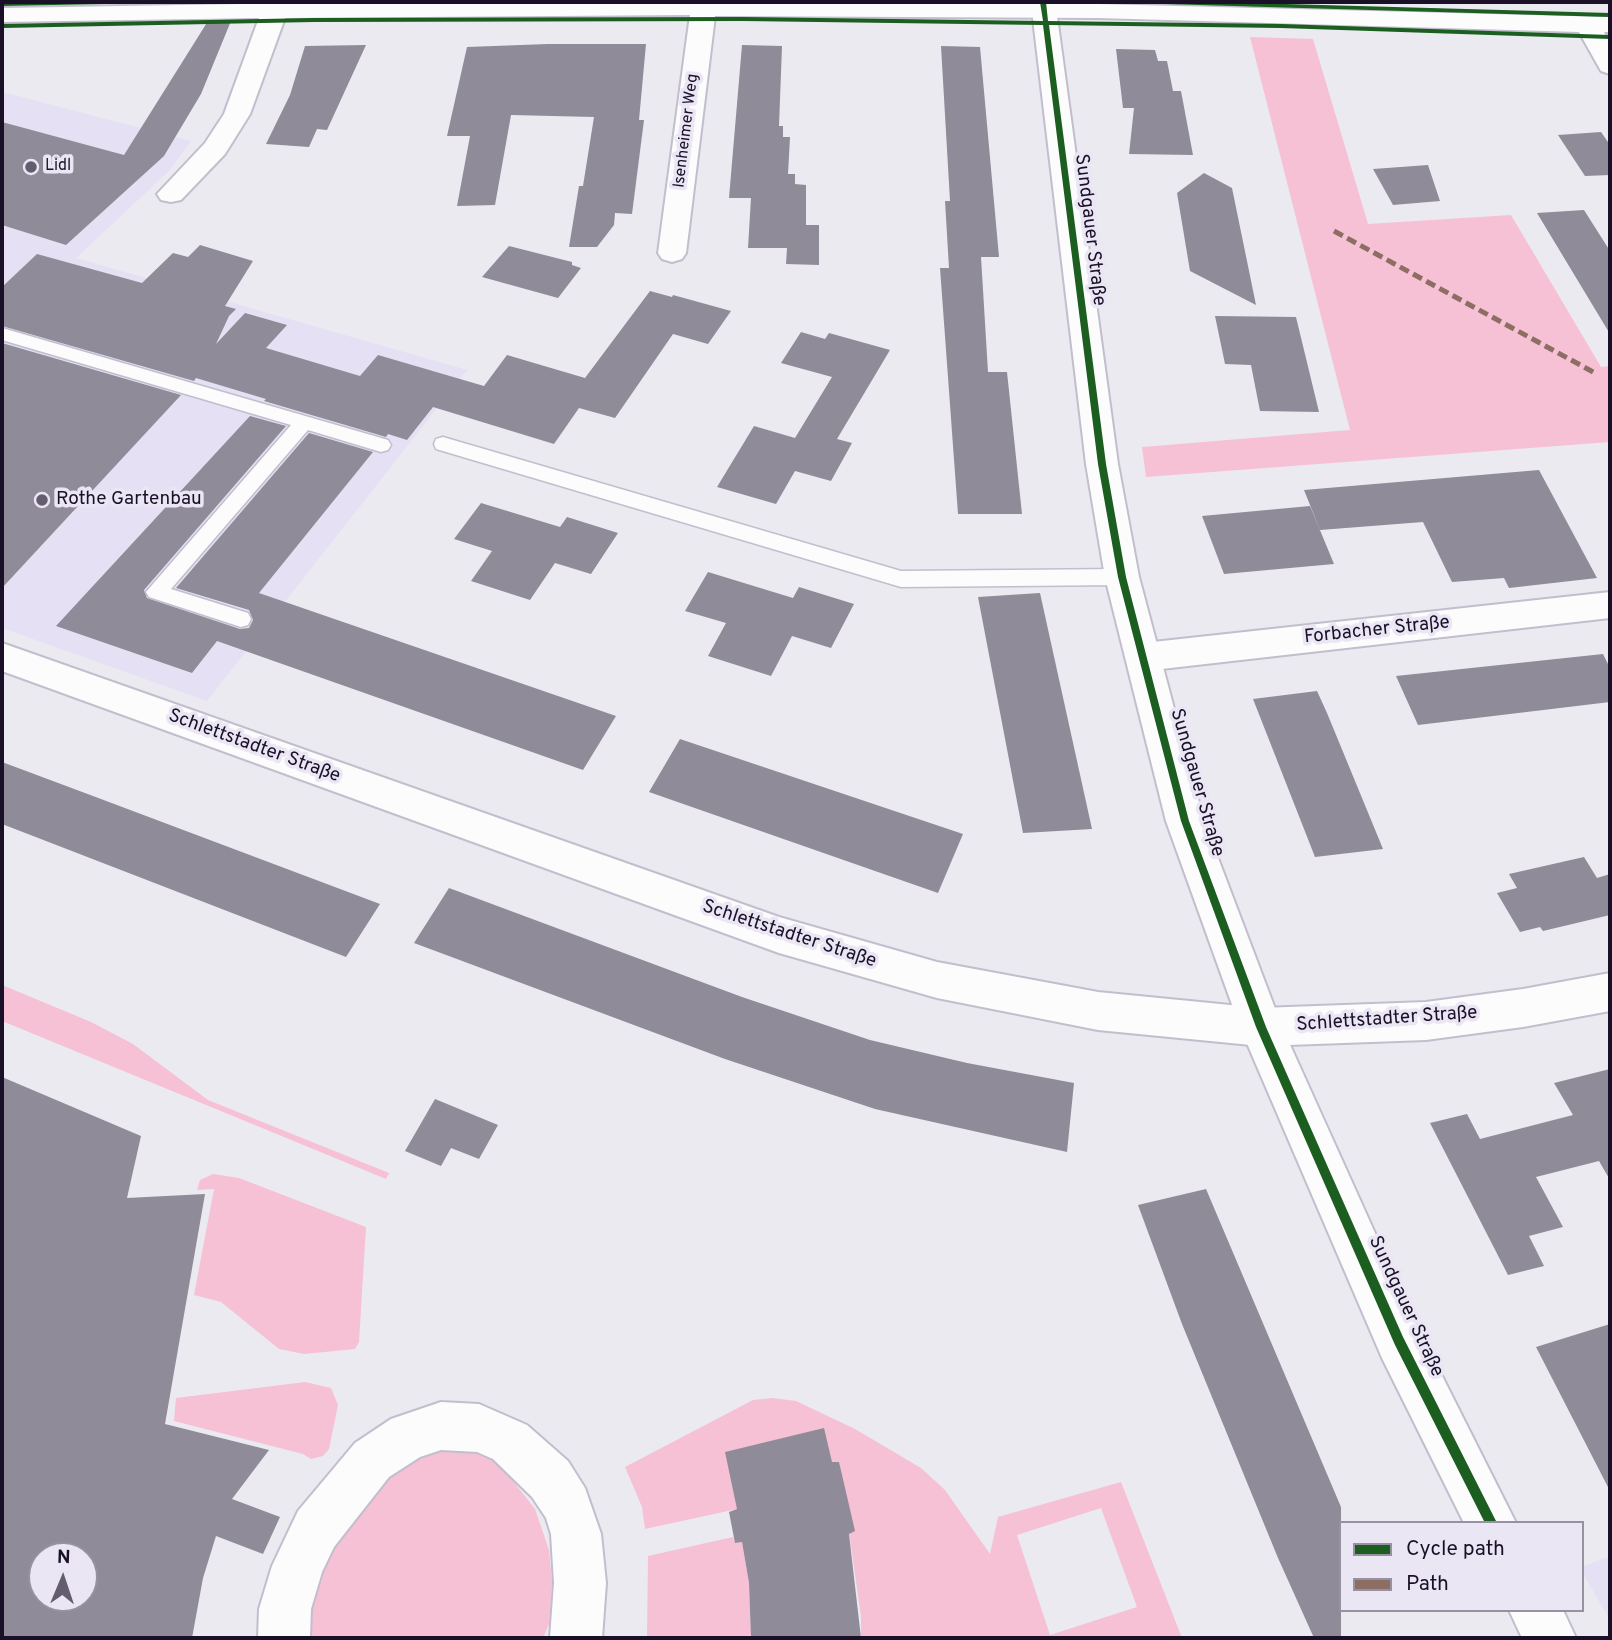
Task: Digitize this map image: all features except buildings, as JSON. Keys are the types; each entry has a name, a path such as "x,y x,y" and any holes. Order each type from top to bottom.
{"street":[{"path":"2,15 275,10 1044,6 1598,25 1610,66"},
{"name":"Sundgauer Straße","path":"1044,6 1100,450 1122,577 1185,821 1261,1027 1399,1341 1490,1521"},
{"name":"Isenheimer Weg","path":"672,253 703,8"},
{"path":"171,194 215,148 237,114 275,10"},
{"name":"Forbacher Straße","path":"1144,657 1610,605"},
{"name":"Schlettstadter Straße","path":"2,657 779,935 937,980 1098,1011 1261,1027 1426,1021 1523,1008 1610,992"},
{"path":"284,1638 285,1609 298,1566 316,1529 372,1460 408,1436 441,1426 478,1428 510,1442 550,1479 567,1506 576,1534 580,1583 576,1638"},
{"path":"1536,1612 1550,1638"}],"lane":[{"path":"2,334 381,445"},
{"path":"241,619 156,592 304,422"},
{"path":"443,444 901,579 1122,577"}],"shaded area":[{"path":"1250,37 1313,39 1368,224 1511,215 1601,367 1610,366 1610,442 1146,477 1142,447 1350,430"},
{"path":"2,92 191,141 170,170 76,258 467,370 207,701 2,628"},
{"path":"2,985 91,1022 133,1044 208,1100 389,1173 386,1179 2,1021"},
{"path":"213,1174 239,1178 366,1227 359,1342 355,1349 304,1354 279,1349 221,1302 194,1295 214,1189 197,1190 200,1180"},
{"path":"305,1382 331,1388 338,1405 329,1449 323,1456 311,1459 303,1454 174,1421 176,1398"},
{"path":"773,1398 796,1401 855,1429 921,1468 945,1490 990,1554 998,1517 1121,1482 1182,1638 861,1638 861,1616 839,1463 832,1462 737,1509 645,1529 642,1507 625,1467 753,1400","holes":["1101,1508 1137,1607 1050,1635 1017,1535"]},
{"path":"431,1446 474,1447 502,1467 535,1509 549,1550 552,1583 549,1624 543,1638 303,1638 307,1587 372,1483"},
{"path":"733,1537 735,1543 742,1542 749,1583 751,1635 742,1638 647,1638 648,1556"},
{"path":"1610,1556 1610,1620 1584,1575 1584,1566"}],"marked path":[{"path":"1334,231 1595,373"}],"cycle path":[{"path":"2,4 105,2"},
{"path":"1043,2 1102,464 1122,577 1185,821 1261,1027 1399,1341 1490,1521"},
{"path":"1165,2 1610,15"},
{"path":"2,26 314,20 743,19 1281,26 1610,37"}],"place":[{"name":"Lidl","path":"31,167"},
{"name":"Rothe Gartenbau","path":"42,500"}]}
